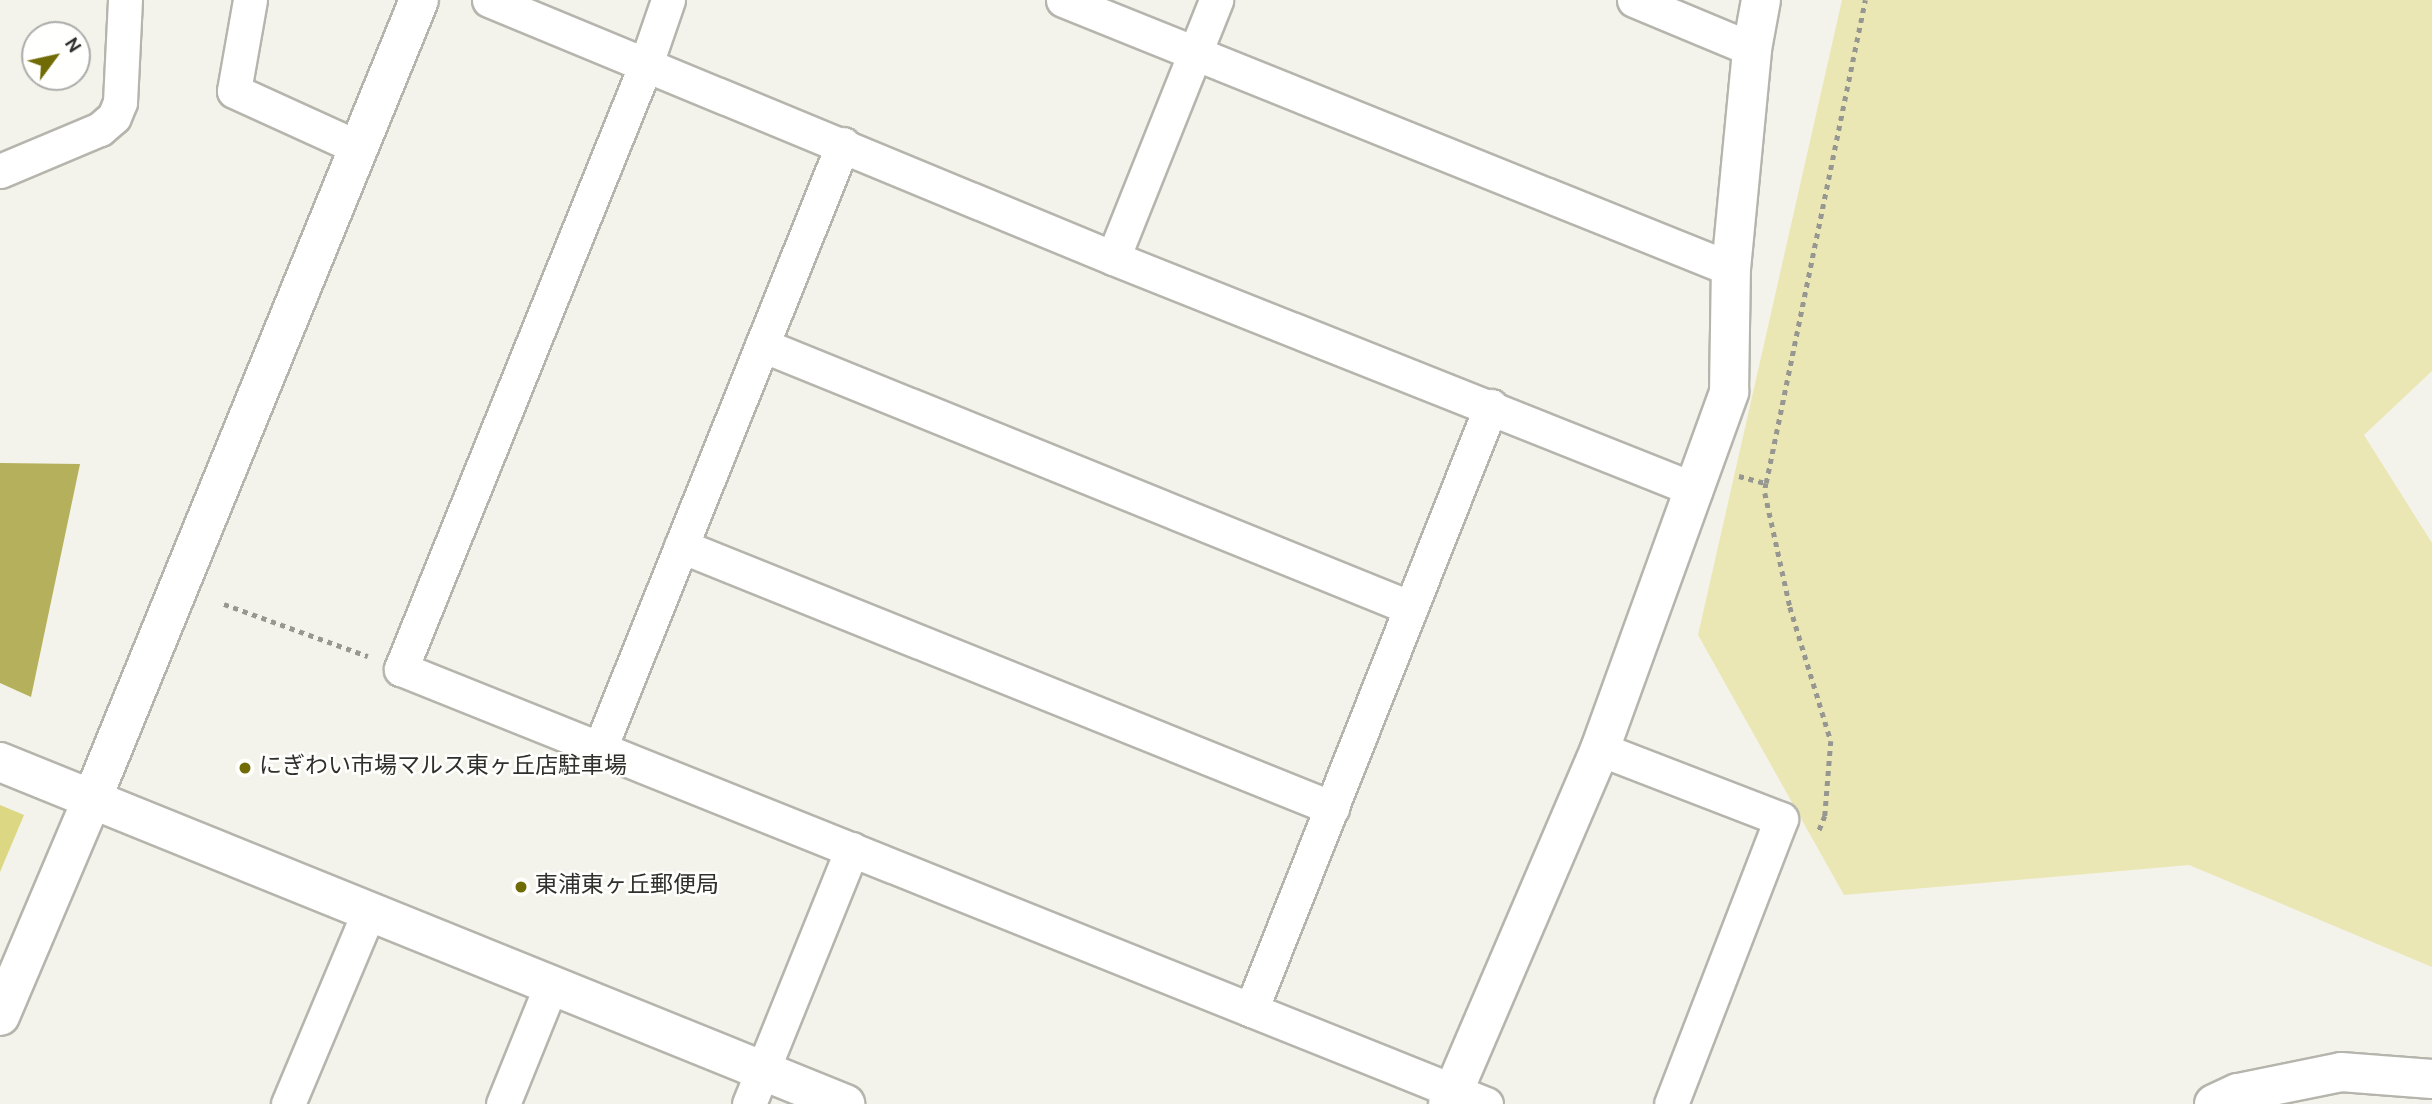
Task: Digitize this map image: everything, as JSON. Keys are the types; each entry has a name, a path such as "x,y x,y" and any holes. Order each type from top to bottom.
{"street":[{"path":"0,171 100,129 114,117 120,102 125,0"},
{"path":"250,0 234,90 359,148"},
{"path":"0,1016 92,799 419,0"},
{"path":"489,0 843,144 1113,258 1491,407 1700,478"},
{"path":"668,0 646,64 401,668 1251,1010 1463,1100 1600,749 1729,392 1731,270 1752,49 1761,0"},
{"path":"1063,0 1731,270"},
{"path":"1113,258 1216,0"},
{"path":"1634,0 1752,49"},
{"path":"600,748 843,144"},
{"path":"762,345 1411,608"},
{"path":"1251,1010 1491,407"},
{"path":"681,546 1332,808"},
{"path":"1600,749 1781,819 1671,1104"},
{"path":"0,762 551,985 756,1087 845,1104"},
{"path":"756,1087 852,849"},
{"path":"288,1104 369,911"},
{"path":"503,1104 551,985"},
{"path":"2214,1104 2238,1093 2341,1072 2432,1079"}],"path":[{"path":"1781,819 1818,834 1825,816 1831,741 1790,607 1765,494 1766,482 1866,0"},
{"path":"1700,478 1766,482"},
{"path":"224,604 401,668"}],"shaded area":[{"path":"1842,0 2432,0 2432,371 2364,435 2432,543 2432,967 2189,865 1844,895 1698,635"},
{"path":"0,463 80,464 31,697 0,683"}],"building":[{"path":"0,805 24,815 0,872"}],"place":[{"name":"にぎわい市場マルス東ヶ丘店駐車場","path":"245,768"},
{"name":"東浦東ヶ丘郵便局","path":"521,887"}]}
